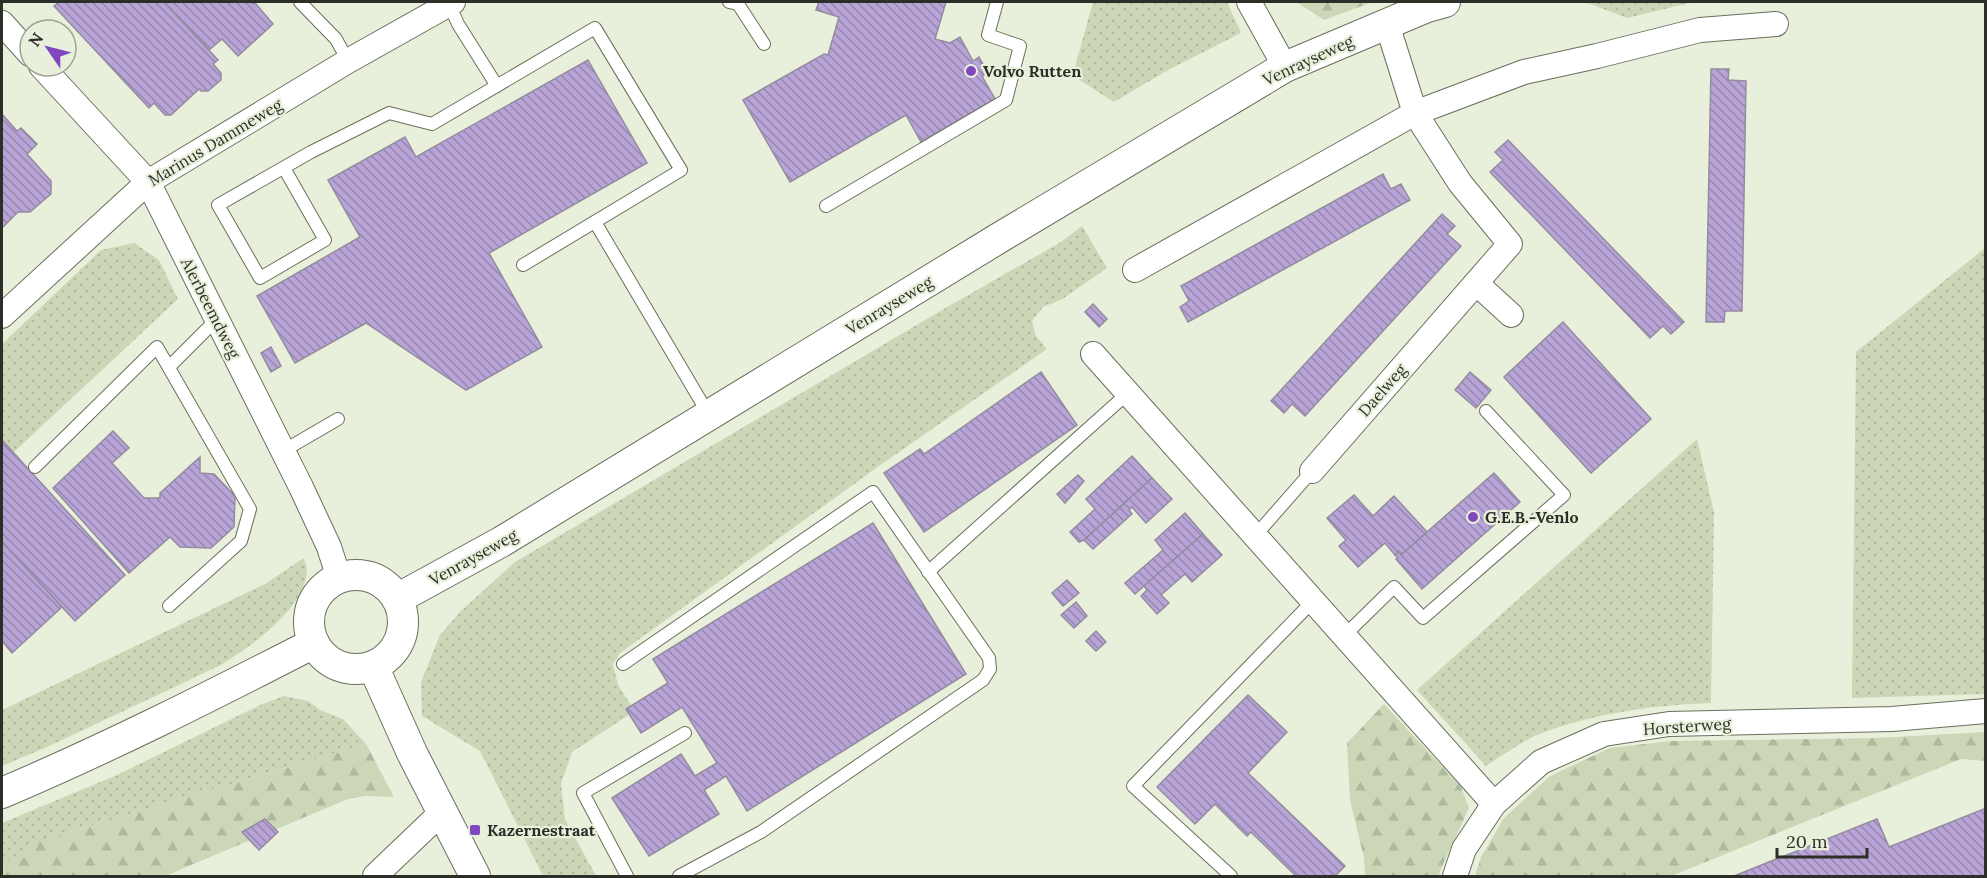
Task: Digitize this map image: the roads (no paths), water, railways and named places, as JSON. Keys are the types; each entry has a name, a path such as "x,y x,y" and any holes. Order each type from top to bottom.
{"street":[{"path":"1249,2 1285,67"},
{"name":"Venrayseweg","path":"397,599 501,542 1285,67 1427,7 1445,2"},
{"name":"Marinus Dammeweg","path":"2,316 148,182 451,3"},
{"path":"2,23 18,41"},
{"path":"1387,24 1415,113"},
{"path":"1135,270 1415,113 1524,72 1700,30 1776,24"},
{"name":"Alerbeemdweg","path":"52,78 148,182 283,451 329,547 339,578"},
{"name":"Daelweg","path":"1312,471 1510,244 1460,183 1415,113"},
{"path":"1476,283 1511,315"},
{"path":"1093,354 1494,804"},
{"path":"355,575 372,578 386,586 397,599 402,612 403,625 394,650 385,660 359,669 339,666 321,655 314,644 309,629 310,613 315,598 325,586 339,578 355,575"},
{"path":"2,793 81,759 314,644"},
{"path":"373,666 405,738 475,876"},
{"name":"Horsterweg","path":"1455,876 1464,849 1494,804 1541,762 1604,734 1669,724 1892,719 1986,711"},
{"path":"375,876 441,812"}],"lane":[{"path":"300,2 336,39 348,62"},
{"path":"736,2 764,44"},
{"path":"826,206 1006,100 1020,46 988,35 997,2"},
{"path":"451,3 458,24 497,86"},
{"path":"284,168 325,240 260,278 218,205 284,168 389,112 432,124 595,28 681,170 523,265"},
{"path":"595,222 709,415"},
{"path":"169,367 216,319"},
{"path":"35,467 157,347 250,509 241,541 169,606"},
{"path":"928,572 1128,393"},
{"path":"1344,636 1394,587 1424,618 1564,495 1486,411"},
{"path":"283,451 338,419"},
{"name":"Daelweg","path":"1255,536 1312,471"},
{"path":"623,664 873,492 989,658 990,669 983,680 761,832 679,876"},
{"path":"1231,876 1133,786 1312,601"},
{"path":"627,876 583,793 685,733"}],"place":[{"name":"Volvo Rutten","path":"971,71"},
{"name":"G.E.B.-Venlo","path":"1473,517"},
{"name":"Kazernestraat","path":"475,830"}]}
